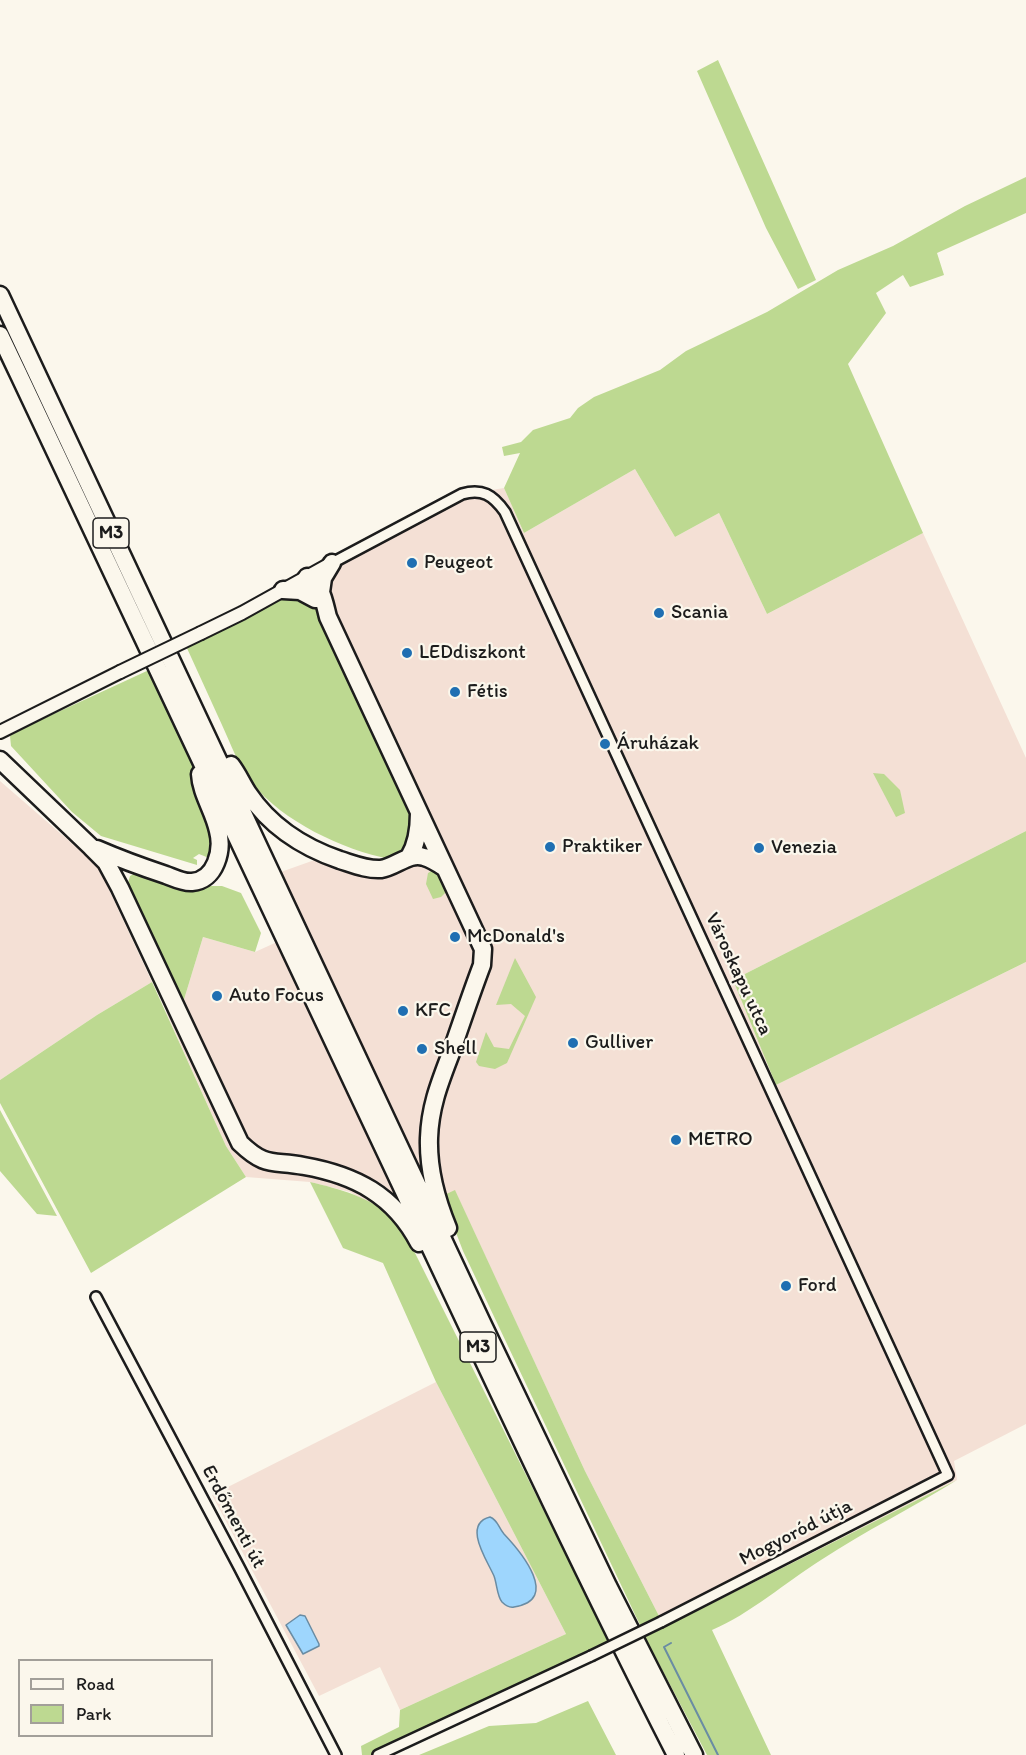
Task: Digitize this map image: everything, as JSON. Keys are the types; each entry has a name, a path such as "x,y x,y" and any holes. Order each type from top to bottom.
{"highway":[{"path":"0,285 12,321"},
{"name":"M3","path":"0,295 467,1324 676,1755"},
{"name":"M3","path":"0,335 204,748 608,1586 694,1755"},
{"path":"318,595 323,578 332,562"},
{"path":"307,577 307,584 318,595 484,953 482,965 434,1100 429,1131 431,1173 438,1201 475,1295 484,1327"},
{"path":"284,590 318,595"},
{"path":"91,847 141,867 191,883 209,874 218,860 219,832 200,779 204,748 230,763 248,794 265,815 303,845 335,858 371,868 382,868 414,855 427,843 434,843"},
{"path":"0,760 106,862 121,884 240,1143 261,1160 325,1170 355,1181 383,1196 413,1232 448,1302 467,1324"},
{"path":"414,855 419,828 419,812"},
{"path":"414,855 424,857 445,868"},
{"path":"114,856 121,884"},
{"path":"121,884 129,871 141,867"}],"street":[{"name":"Városkapu utca","path":"332,562 462,494 477,492 488,494 495,499 509,518 948,1475"},
{"path":"0,732 201,633 332,562"},
{"name":"Erdőmenti út","path":"96,1297 336,1755"},
{"name":"Mogyoród útja","path":"378,1755 661,1622 948,1475"}],"shaded area":[{"path":"635,469 675,537 719,513 767,614 923,533 1026,758 1026,831 733,980 776,1085 1026,962 1026,1424 954,1461 957,1480 662,1628 659,1616 585,1471 455,1191 394,1219 350,1192 310,1182 246,1177 226,1146 166,1012 182,1006 203,937 255,952 288,937 264,878 323,857 394,868 443,843 328,601 332,571 461,495 504,488 524,533"},
{"path":"0,781 98,866 152,982 97,1015 0,1080"},
{"path":"436,1382 566,1634 400,1710 380,1667 319,1696 212,1495"}],"green space":[{"path":"718,60 816,280 798,289 766,228 697,71"},
{"path":"1026,177 1026,213 937,253 944,275 910,287 903,275 876,293 886,313 848,364 923,533 767,614 719,513 675,537 635,469 524,533 504,488 520,453 504,456 502,447 521,442 533,430 570,418 578,408 594,397 660,370 686,351 767,312 838,270 893,246 965,206"},
{"path":"287,597 308,599 317,609 403,785 415,827 406,846 390,859 353,849 315,832 280,810 265,797 252,783 239,762 186,646"},
{"path":"149,670 193,762 208,814 212,845 209,858 199,854 193,858 197,860 197,865 101,836 72,812 11,746 10,736 19,730"},
{"path":"873,773 884,774 900,790 905,813 896,817"},
{"path":"1026,831 1026,962 776,1085 733,980"},
{"path":"437,868 448,890 441,897 433,899 426,884 428,873"},
{"path":"141,870 203,886 222,886 241,893 261,933 255,952 203,937 182,1006 127,886 130,876"},
{"path":"515,958 536,997 507,1063 495,1069 479,1066 476,1062 486,1032 494,1047 509,1049 525,1016 511,1004 496,1005"},
{"path":"152,982 226,1146 246,1177 91,1273 0,1103 0,1080 97,1015"},
{"path":"0,1110 57,1216 37,1214 0,1171"},
{"path":"310,1182 343,1191 375,1204 393,1218 407,1237 609,1641 371,1755 362,1755 361,1746 399,1727 400,1710 566,1634 436,1382 383,1263 343,1248"},
{"path":"455,1190 585,1471 659,1616 640,1625 463,1251 442,1196"},
{"path":"957,1480 838,1549 754,1607 712,1630 771,1755 707,1755 645,1637"},
{"path":"588,1701 616,1755 419,1755 489,1726 536,1723"}],"water":[{"path":"490,1517 519,1552 533,1575 536,1586 535,1595 528,1603 511,1607 505,1605 500,1599 494,1576 482,1552 477,1535 482,1521"},
{"path":"300,1615 305,1616 319,1644 303,1654 286,1625"}],"waterway":[{"path":"671,1643 664,1647 718,1755"}],"place":[{"name":"Peugeot","path":"412,563"},
{"name":"Scania","path":"659,613"},
{"name":"LEDdiszkont","path":"407,653"},
{"name":"Fétis","path":"455,692"},
{"name":"Áruházak","path":"605,744"},
{"name":"Praktiker","path":"550,847"},
{"name":"Venezia","path":"759,848"},
{"name":"McDonald's","path":"455,937"},
{"name":"Auto Focus","path":"217,996"},
{"name":"KFC","path":"403,1011"},
{"name":"Gulliver","path":"573,1043"},
{"name":"Shell","path":"422,1049"},
{"name":"METRO","path":"676,1140"},
{"name":"Ford","path":"786,1286"}]}
